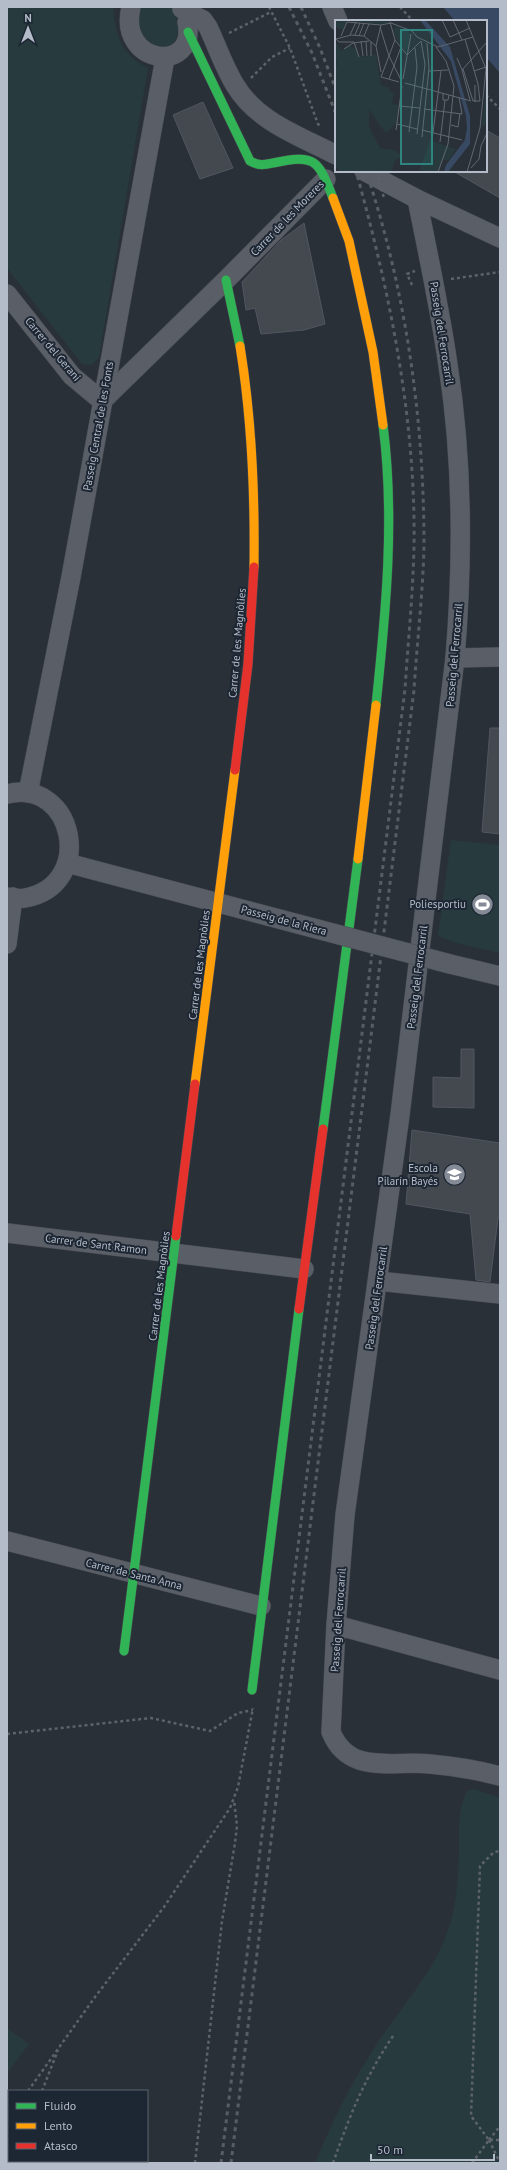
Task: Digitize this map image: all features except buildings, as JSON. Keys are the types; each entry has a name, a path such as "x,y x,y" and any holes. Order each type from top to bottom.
{"street":[{"path":"131,7 130,22 138,44 150,55 165,58 178,52 186,40 188,32 182,8"},
{"path":"332,7 338,20"},
{"path":"182,8 203,20 208,27 234,84 252,106 263,116 335,154"},
{"name":"Carrer de les Moreres","path":"102,401 226,280 326,179 315,162 304,158 259,166 254,165 250,160 188,32"},
{"name":"Passeig Central de les Fonts","path":"28,793 71,577 165,58"},
{"path":"366,172 416,199 500,238"},
{"path":"252,1690 261,1606 304,1269 354,907 386,612 390,541 386,449 373,352 349,242 326,179"},
{"name":"Passeig del Ferrocarril","path":"416,199 435,282 449,367 459,470 459,612 456,658 378,1281 345,1515 336,1625 331,1732 341,1751 365,1762 377,1764 428,1763 500,1776"},
{"name":"Carrer de les Magnòlies","path":"124,1652 219,902 248,664 254,599 256,520 251,428 241,354 226,280"},
{"name":"Carrer del Gerani","path":"7,294 72,376 102,401"},
{"path":"456,658 500,657"},
{"path":"7,794 28,793 40,797 52,805 61,815 67,827 70,840 65,870 54,884 41,893 24,898 10,897 7,944"},
{"name":"Passeig de la Riera","path":"67,863 500,976"},
{"name":"Carrer de Sant Ramon","path":"7,1233 304,1269"},
{"path":"378,1281 500,1294"},
{"name":"Carrer de Santa Anna","path":"7,1541 261,1606"},
{"path":"336,1625 500,1670"}],"path":[{"path":"269,7 290,48 318,124 323,129"},
{"path":"400,7 412,20"},
{"path":"233,31 271,12"},
{"path":"250,79 272,57 290,48"},
{"path":"487,96 500,109"},
{"path":"376,172 384,198"},
{"path":"449,279 500,272"},
{"path":"29,2090 59,2047 164,1907 234,1799 248,1744 253,1710 252,1690"},
{"path":"7,1734 151,1718 210,1731 238,1713 253,1710"},
{"path":"195,2163 222,1920 235,1843 236,1812 234,1799"},
{"path":"500,1851 494,1852 480,1866 471,2116 489,2140 500,2163"},
{"path":"333,2163 356,2100 373,2066 393,2036"},
{"path":"42,2090 59,2047"},
{"path":"472,2163 500,2126"},
{"path":"489,2140 500,2140"}],"green space":[{"path":"7,7 113,7 118,35 125,50 139,63 148,68 99,357 92,365 82,364 7,268"},
{"path":"141,7 171,7 176,17 178,26 177,36 172,46 159,49 141,32 138,21"},
{"path":"451,840 500,845 500,953 456,943 438,936"},
{"path":"475,1789 500,1798 500,2163 315,2163 351,2086 378,2042 424,1978 446,1936 455,1905 458,1872 459,1827 462,1805 467,1791"},
{"path":"7,2028 29,2044 7,2073"}],"water":[{"path":"443,7 500,7 500,73 487,58 487,20 454,20"}],"railway":[{"path":"289,7 312,53 335,111"},
{"path":"301,7 320,48 335,87"},
{"path":"221,2163 405,689 412,600 414,547 413,499 411,452 405,404 390,310 380,263 356,172"},
{"path":"231,2163 414,690 422,581 424,545 421,450 410,356 392,262 366,172"}],"traffic: fast":[{"path":"188,32 250,161 261,165 298,159 313,162 323,175 333,198"},
{"path":"226,280 240,346"},
{"path":"376,705 386,600 389,530 387,460 383,425"},
{"path":"323,1129 358,859"},
{"path":"124,1651 176,1236"},
{"path":"252,1690 299,1309"}],"traffic: slow":[{"path":"333,198 349,241 373,352 383,425"},
{"path":"240,346 252,456 254,567"},
{"path":"358,859 376,705"},
{"path":"195,1084 235,770"}],"traffic: jam":[{"path":"235,770 248,664 254,567"},
{"path":"176,1236 195,1084"},
{"path":"299,1309 323,1129"}],"place":[{"name":"Poliesportiu","path":"482,904"},
{"name":"Escola Pilarín Bayés","path":"454,1174"}]}
